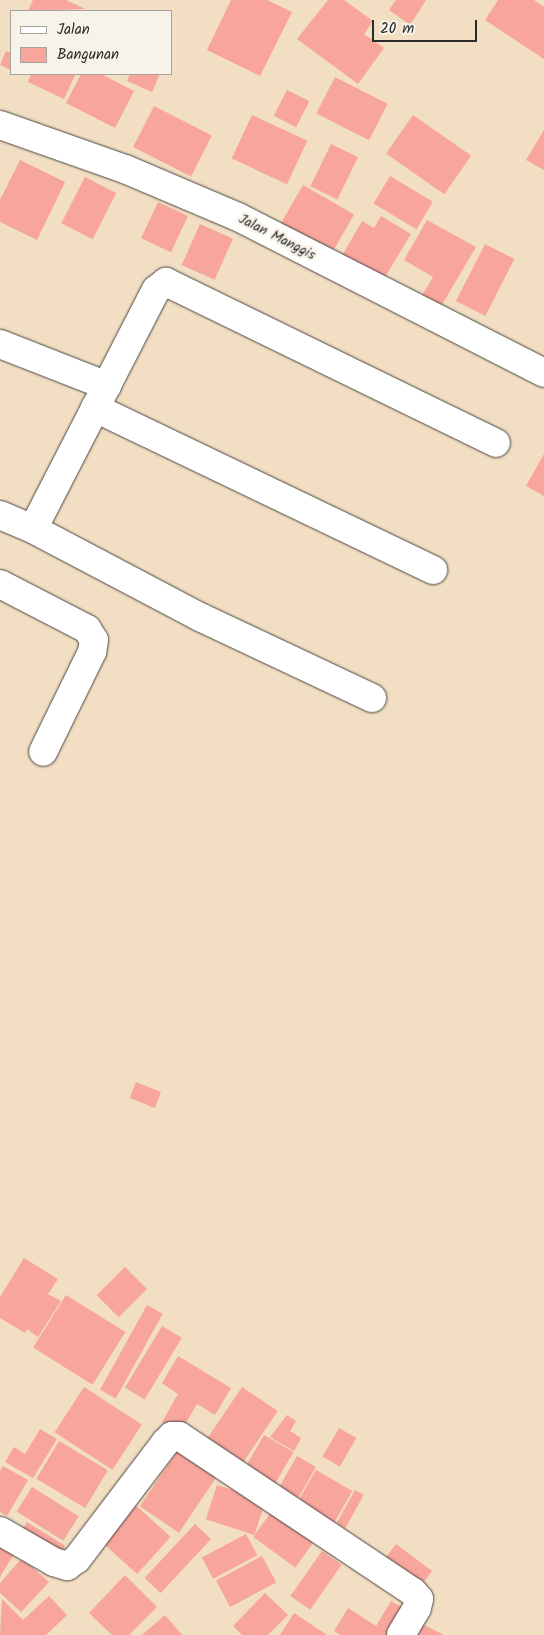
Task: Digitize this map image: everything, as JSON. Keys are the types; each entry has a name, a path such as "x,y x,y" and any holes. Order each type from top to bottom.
{"street":[{"name":"Jalan Manggis","path":"0,125 125,168 238,218 544,373"},
{"path":"33,528 156,290 166,282 496,443"},
{"path":"0,344 433,570"},
{"path":"0,514 33,528 202,618 372,698"},
{"path":"0,584 87,629 94,640 92,652 42,752"},
{"path":"0,1531 54,1562 67,1566 77,1559 172,1436 179,1436 413,1592 419,1599 417,1608 401,1635"}],"building":[{"path":"33,0 66,0 85,9 56,10 28,10"},
{"path":"231,0 267,0 292,12 260,76 207,50"},
{"path":"328,0 344,0 373,21 364,34 384,48 358,84 297,39"},
{"path":"396,0 426,0 410,25 389,10"},
{"path":"498,0 534,0 544,7 544,59 485,20"},
{"path":"6,51 10,53 10,70 0,65"},
{"path":"31,75 75,75 64,99 28,82"},
{"path":"80,75 103,75 134,91 115,128 66,103"},
{"path":"130,75 159,76 152,92 127,81"},
{"path":"335,77 388,104 369,140 316,114"},
{"path":"287,90 309,101 296,127 274,116"},
{"path":"154,106 212,136 191,176 133,147"},
{"path":"252,115 307,141 287,184 232,159"},
{"path":"413,115 471,156 444,194 386,154"},
{"path":"544,130 544,170 526,160"},
{"path":"331,144 358,157 337,199 310,186"},
{"path":"20,160 65,182 37,240 0,222 0,200"},
{"path":"390,176 433,202 416,229 374,203"},
{"path":"85,177 116,193 93,239 61,223"},
{"path":"303,185 354,215 331,255 280,226"},
{"path":"158,202 188,216 171,252 141,238"},
{"path":"381,216 411,234 382,282 340,259 362,221 374,228"},
{"path":"427,220 476,247 440,308 421,297 433,277 404,260"},
{"path":"200,224 233,239 215,280 182,265"},
{"path":"485,244 514,259 485,316 456,301"},
{"path":"544,454 544,496 526,486"},
{"path":"136,1082 161,1092 155,1108 130,1098"},
{"path":"24,1258 58,1279 48,1294 61,1301 38,1337 27,1329 25,1333 0,1318 0,1297"},
{"path":"125,1267 147,1289 119,1317 97,1295"},
{"path":"66,1295 125,1332 93,1385 33,1348"},
{"path":"147,1305 163,1314 116,1399 100,1390"},
{"path":"162,1326 182,1338 145,1400 125,1388"},
{"path":"178,1356 231,1388 215,1415 197,1404 180,1433 162,1422 178,1394 162,1383"},
{"path":"84,1387 142,1425 112,1470 55,1432"},
{"path":"242,1387 278,1411 238,1470 202,1446"},
{"path":"287,1415 296,1421 290,1431 301,1438 294,1451 270,1437"},
{"path":"339,1428 356,1438 340,1467 323,1457"},
{"path":"40,1429 57,1439 33,1478 5,1462 14,1447 25,1454"},
{"path":"264,1435 293,1452 270,1492 241,1475"},
{"path":"59,1441 108,1470 85,1508 36,1479"},
{"path":"178,1450 217,1476 179,1533 140,1506"},
{"path":"297,1456 316,1467 298,1498 279,1487"},
{"path":"3,1466 28,1480 7,1516 0,1512 0,1471"},
{"path":"316,1470 352,1491 330,1529 294,1508"},
{"path":"217,1485 266,1501 254,1535 206,1519"},
{"path":"32,1487 79,1516 63,1541 17,1512"},
{"path":"355,1490 364,1495 345,1528 337,1523"},
{"path":"132,1502 171,1537 137,1574 99,1539"},
{"path":"272,1511 314,1542 295,1567 253,1537"},
{"path":"27,1522 65,1546 55,1562 17,1538"},
{"path":"195,1524 211,1539 161,1593 145,1578"},
{"path":"246,1534 257,1555 213,1579 202,1557"},
{"path":"396,1544 432,1571 417,1591 381,1564"},
{"path":"0,1546 14,1554 0,1577"},
{"path":"322,1551 342,1565 310,1610 290,1596"},
{"path":"262,1556 276,1582 230,1607 216,1580"},
{"path":"22,1558 49,1582 21,1612 0,1593 0,1583"},
{"path":"125,1575 157,1607 129,1635 112,1635 89,1613"},
{"path":"265,1593 288,1615 268,1635 242,1635 233,1626"},
{"path":"49,1596 67,1615 46,1635 0,1635 2,1599 23,1620"},
{"path":"391,1601 407,1610 392,1635 341,1635 334,1631 348,1608 376,1626"},
{"path":"294,1613 327,1635 280,1635"},
{"path":"165,1615 182,1635 142,1635"},
{"path":"412,1619 444,1635 404,1635"}]}
